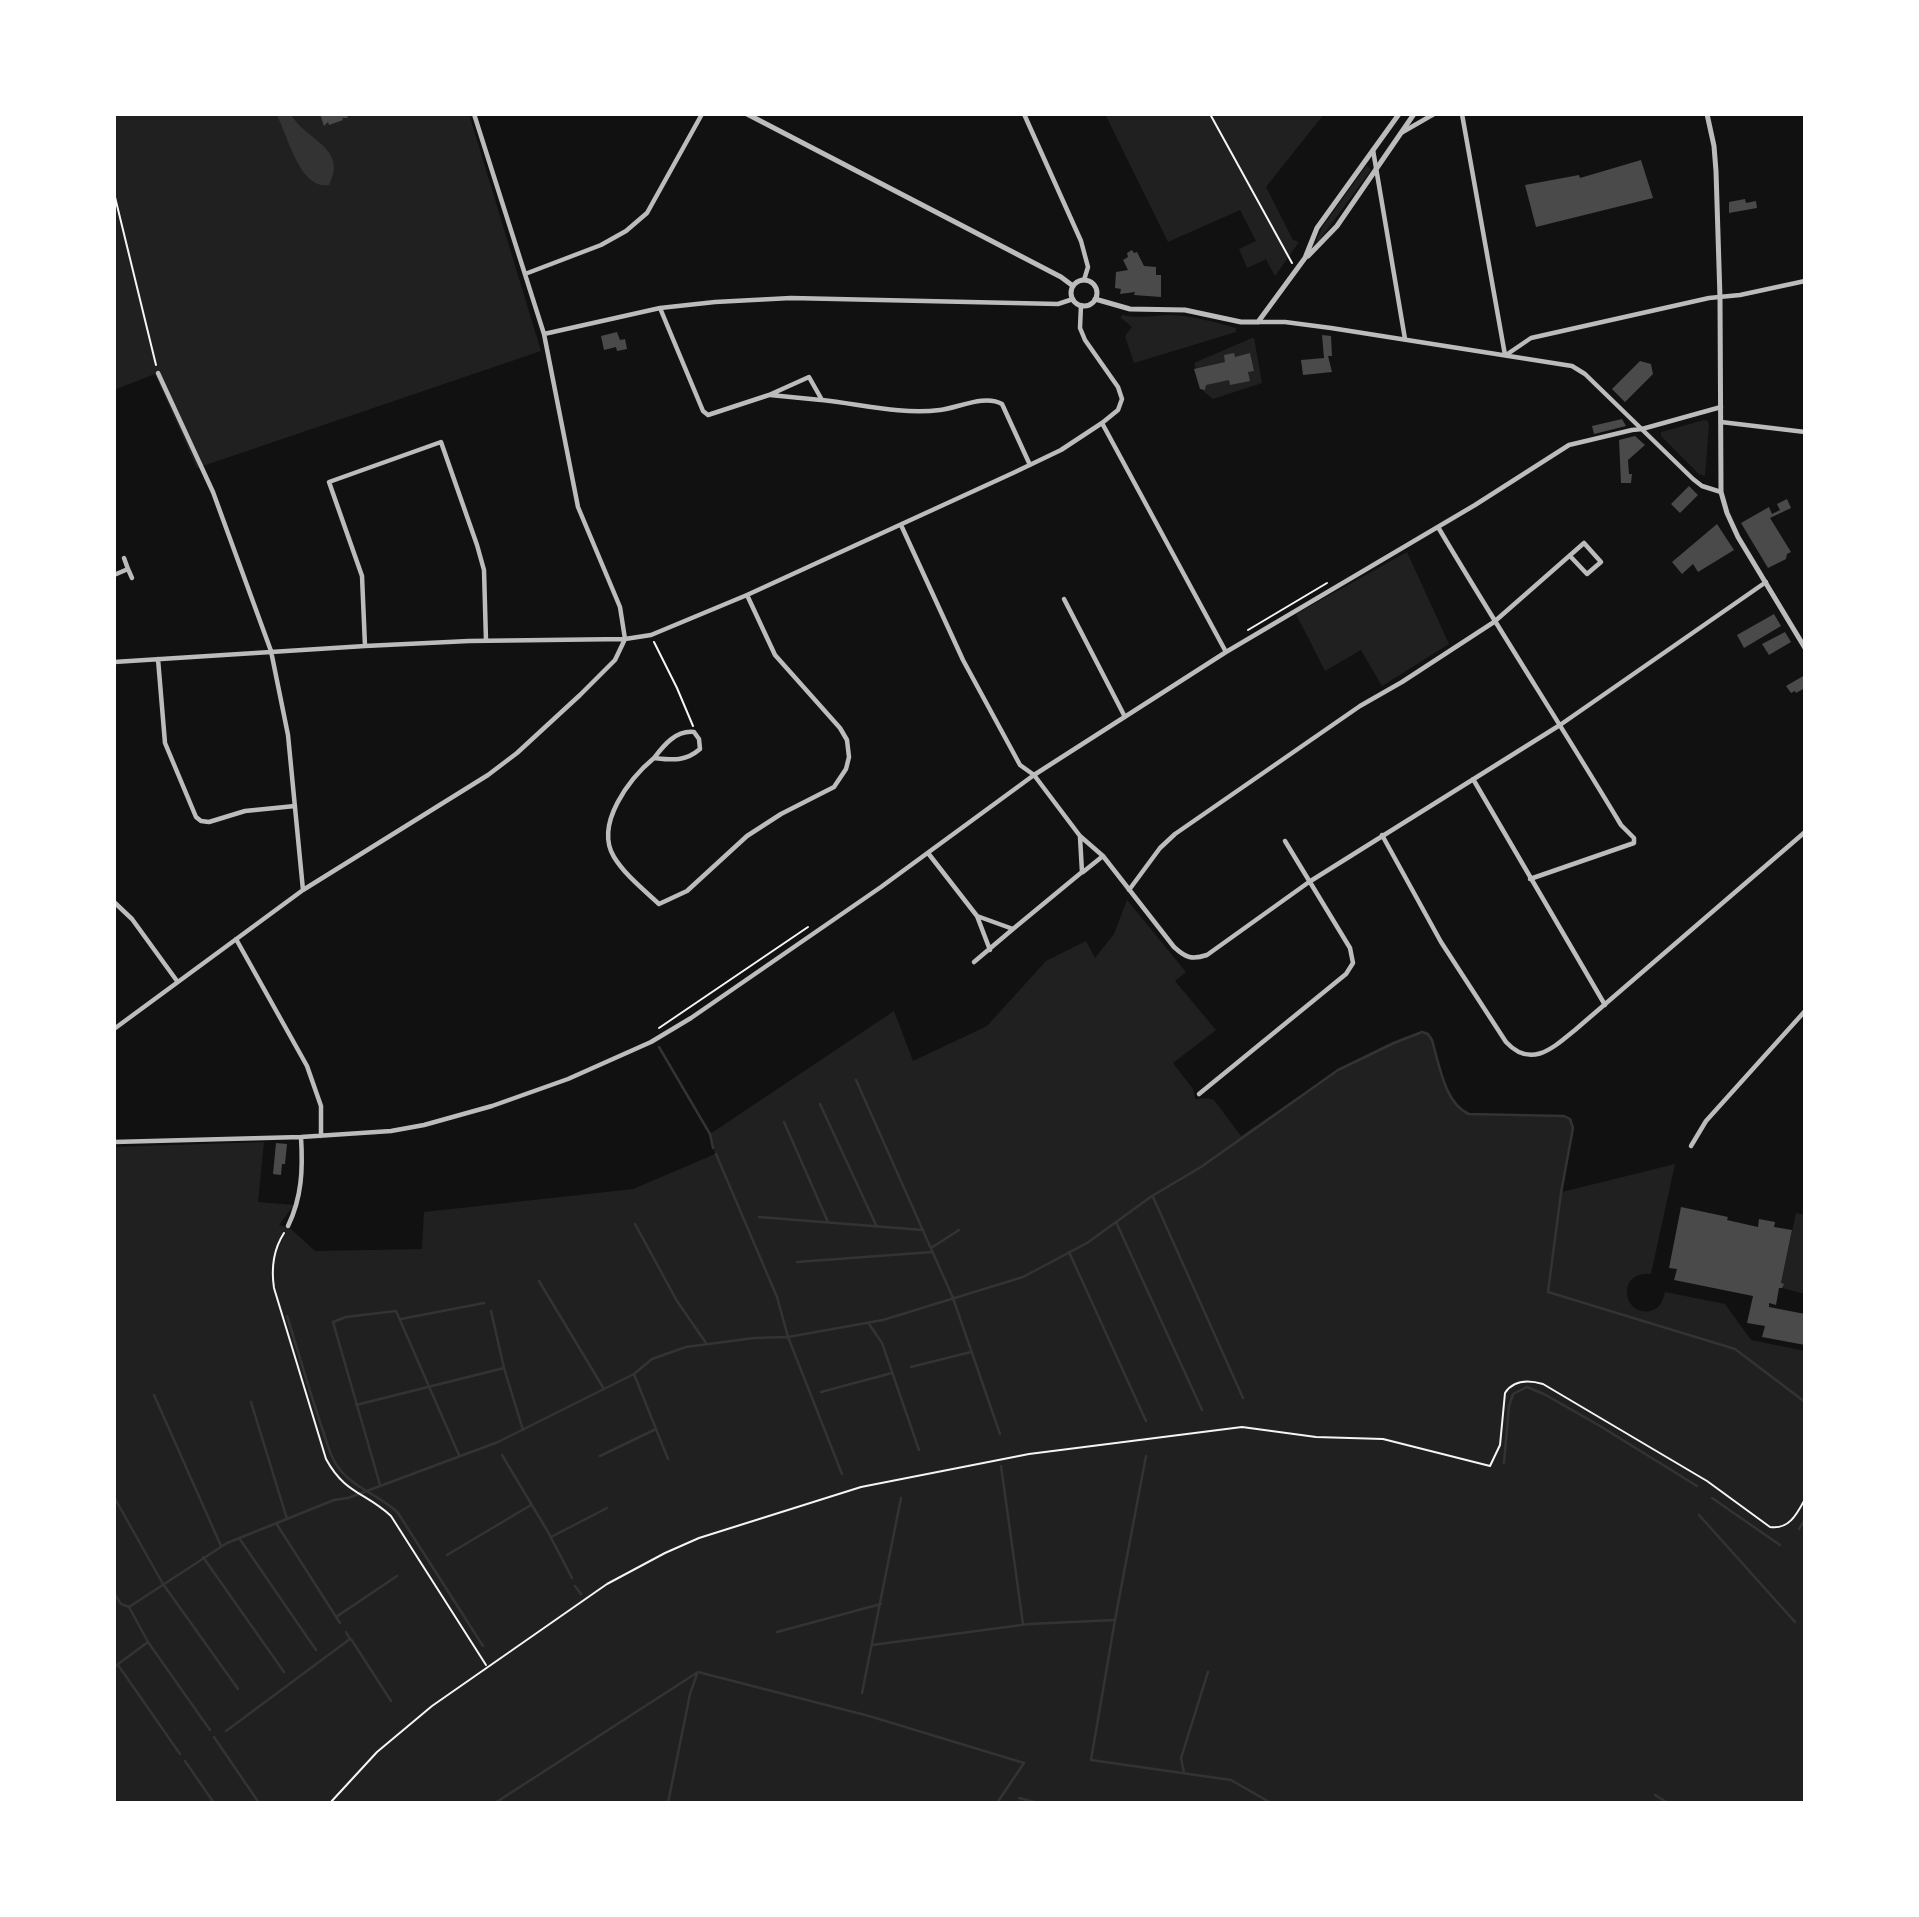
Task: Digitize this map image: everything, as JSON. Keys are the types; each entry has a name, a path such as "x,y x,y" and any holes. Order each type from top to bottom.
{"street":[{"path":"114,1029 303,890 479,781 517,753 615,660 625,639 620,607 578,507 544,334 474,114"},
{"path":"525,274 601,245 626,231 647,213 702,114"},
{"path":"747,114 1073,286"},
{"path":"1024,114 1081,241 1088,267 1084,280 1073,286 1073,299 1081,305 1089,304 1095,299"},
{"path":"1258,322 1305,258 1317,228 1399,114"},
{"path":"1305,258 1337,226 1414,114"},
{"path":"1401,133 1434,114"},
{"path":"1462,114 1505,355"},
{"path":"1707,114 1715,147 1720,298 1721,492 1738,537 1805,648"},
{"path":"1373,149 1405,340"},
{"path":"1084,280 1094,286 1095,299"},
{"path":"1505,355 1531,338 1805,281"},
{"path":"544,334 689,304 791,298 1058,304 1073,299"},
{"path":"1095,299 1130,309 1185,310 1241,322 1285,322 1572,366 1585,374 1693,479 1702,486 1721,492"},
{"path":"114,662 365,646 625,639 651,635 747,595 1030,465 1061,450 1102,423 1118,410 1122,399 1120,384 1085,340 1080,328 1081,305"},
{"path":"660,308 703,411 708,415 769,395 808,377 821,400"},
{"path":"158,373 213,492 271,652 288,735 303,890"},
{"path":"769,395 923,412 948,410 988,400 996,401 1002,404 1030,465"},
{"path":"114,1142 301,1137 391,1131 464,1114 568,1079 651,1042 691,1018 928,853 1034,775 1226,652 1438,527 1569,445 1642,429 1721,407"},
{"path":"1721,422 1805,432"},
{"path":"1102,423 1226,652"},
{"path":"365,646 362,576 329,482 441,442 484,570 486,641"},
{"path":"901,524 970,672 1020,765 1034,775 1080,836 1104,856 1174,947 1185,958 1196,959 1207,955 1382,835 1560,725 1766,582"},
{"path":"1438,527 1621,825 1632,835 1634,843 1530,879"},
{"path":"1129,890 1160,848 1175,834 1360,706 1494,622 1584,542 1601,562 1587,574 1570,556"},
{"path":"124,558 132,578"},
{"path":"114,575 128,569"},
{"path":"654,758 677,761 694,754 700,749 699,739 694,732 680,734 666,743 629,784 610,823 608,839 614,857 659,904 687,891 747,836 781,814 834,787 841,779 849,757 847,740 840,728 775,655 747,595"},
{"path":"1063,599 1125,717"},
{"path":"158,659 165,743 196,817 209,822 229,814 295,806"},
{"path":"1473,779 1605,1005"},
{"path":"1382,835 1441,942 1487,1014 1515,1052 1536,1055 1547,1051 1605,1005 1805,832"},
{"path":"1080,836 1082,872"},
{"path":"1199,1094 1353,963 1350,948 1285,841"},
{"path":"928,853 977,916 990,950"},
{"path":"974,962 1104,856"},
{"path":"114,902 132,919 177,981"},
{"path":"977,916 1013,929"},
{"path":"236,939 307,1066 321,1105 321,1136"},
{"path":"1691,1146 1706,1121 1805,1011"},
{"path":"288,1226 300,1191 303,1166 301,1137"}],"path":[{"path":"1210,114 1296,272"},
{"path":"114,193 158,373"},
{"path":"1244,632 1332,580"},
{"path":"651,635 692,721 694,732"},
{"path":"659,1028 808,927"},
{"path":"288,1226 279,1241 271,1273 326,1459 340,1481 391,1516 487,1666"},
{"path":"330,1803 377,1752 432,1706 607,1584 665,1553 712,1534 887,1482 1029,1454 1242,1427 1316,1437 1383,1439 1490,1466 1500,1445 1506,1393 1509,1387 1532,1381 1543,1384 1583,1406 1707,1481 1770,1527 1778,1528 1793,1520 1805,1499"}],"shaded area":[{"path":"114,114 469,114 541,351 197,468 155,374 114,390"},
{"path":"276,114 291,114 329,153 334,172 329,185 310,179 302,170"},
{"path":"1105,114 1324,114 1266,187 1293,240 1299,242 1275,276 1265,258 1247,268 1239,249 1256,241 1240,210 1168,242"},
{"path":"1367,165 1371,170 1318,242 1316,241 1323,226"},
{"path":"1122,315 1187,317 1236,328 1236,332 1134,363 1125,336 1132,327 1121,318"},
{"path":"1252,338 1262,383 1213,399 1203,391 1194,363"},
{"path":"1708,421 1709,425 1705,476 1699,474 1661,436 1661,432"},
{"path":"1407,552 1449,644 1382,686 1361,650 1325,671 1296,614"},
{"path":"1127,900 1186,972 1175,981 1216,1030 1173,1063 1193,1089 1195,1099 1214,1100 1241,1136 1362,1057 1412,1035 1428,1034 1449,1093 1454,1102 1469,1114 1564,1116 1570,1119 1573,1128 1562,1192 1675,1164 1651,1274 1639,1275 1631,1280 1627,1295 1630,1303 1636,1309 1653,1310 1660,1305 1665,1292 1725,1304 1751,1340 1805,1351 1805,1803 114,1803 114,1147 264,1142 258,1202 294,1205 279,1225 291,1229 315,1251 422,1249 424,1212 633,1189 715,1154 710,1134 894,1011 913,1061 987,1026 1046,961 1086,941 1095,958 1114,934"},
{"path":"1796,1213 1805,1215 1805,1294 1782,1288 1781,1283"}],"building":[{"path":"320,114 346,114 348,118 329,125 328,122 324,126"},
{"path":"1641,160 1653,198 1536,227 1525,185 1579,175 1580,178"},
{"path":"1745,199 1746,203 1756,201 1757,208 1729,213 1729,202"},
{"path":"1132,250 1137,252 1144,266 1156,267 1156,275 1161,275 1161,297 1134,295 1135,292 1120,294 1121,289 1115,288 1116,272 1128,270 1123,260"},
{"path":"617,332 620,340 625,339 627,349 617,351 616,347 604,350 601,336"},
{"path":"1322,335 1331,336 1332,356 1328,356 1332,372 1303,375 1301,360 1324,358"},
{"path":"1234,353 1235,357 1250,353 1254,371 1248,372 1250,381 1230,385 1229,380 1206,385 1205,390 1200,389 1194,369 1225,362 1224,355"},
{"path":"1640,361 1651,364 1653,374 1625,402 1612,389"},
{"path":"1622,419 1626,426 1594,434 1592,426"},
{"path":"1635,436 1645,445 1628,460 1629,474 1632,474 1631,483 1621,483 1619,440"},
{"path":"1689,486 1698,495 1680,513 1671,504"},
{"path":"1787,499 1791,508 1770,518 1791,552 1786,559 1768,568 1741,523 1769,507 1772,514 1780,510 1777,504"},
{"path":"1717,524 1734,550 1698,572 1693,564 1682,574 1672,562"},
{"path":"1774,614 1781,626 1744,648 1737,635"},
{"path":"1785,632 1791,642 1769,655 1762,644"},
{"path":"1805,675 1805,688 1791,693 1786,686"},
{"path":"276,1143 287,1144 281,1175 273,1174"},
{"path":"1681,1207 1728,1217 1727,1220 1758,1227 1759,1219 1775,1222 1774,1227 1792,1230 1781,1283 1784,1284 1779,1288 1776,1305 1769,1303 1769,1307 1805,1314 1805,1345 1762,1337 1765,1326 1747,1323 1753,1296 1674,1280 1677,1269 1669,1268"}],"waterway":[{"path":"114,1667 148,1642 129,1607 227,1543 334,1500 348,1498 498,1442 634,1374 652,1359 686,1347 754,1338 788,1337 883,1320 1023,1277 1087,1243 1152,1196 1201,1167 1338,1070 1422,1032 1428,1034 1432,1040 1440,1071 1454,1102 1469,1114 1564,1116 1570,1119 1573,1128 1548,1292 1735,1349 1805,1402"},
{"path":"659,1047 710,1134 713,1148"},
{"path":"856,1080 953,1298 1000,1434"},
{"path":"820,1104 876,1225"},
{"path":"784,1122 828,1222"},
{"path":"716,1154 777,1297 788,1337 842,1474"},
{"path":"1153,1197 1243,1398"},
{"path":"759,1217 923,1230"},
{"path":"1116,1222 1202,1410"},
{"path":"635,1224 677,1301 706,1343"},
{"path":"931,1248 959,1230"},
{"path":"797,1262 932,1252"},
{"path":"1069,1252 1146,1421"},
{"path":"539,1281 604,1389"},
{"path":"401,1319 484,1303"},
{"path":"380,1485 333,1322 346,1317 396,1311 459,1455"},
{"path":"491,1311 504,1368"},
{"path":"287,1316 335,1462 354,1483 398,1513 483,1646"},
{"path":"869,1324 882,1343 919,1450"},
{"path":"911,1367 971,1352"},
{"path":"356,1405 504,1368 523,1430"},
{"path":"821,1392 892,1373"},
{"path":"634,1374 668,1459"},
{"path":"1504,1463 1509,1406 1513,1394 1527,1387 1600,1426 1697,1486"},
{"path":"154,1395 221,1546"},
{"path":"251,1402 287,1519"},
{"path":"600,1456 656,1429"},
{"path":"502,1455 572,1578"},
{"path":"1115,1620 1146,1456"},
{"path":"1001,1466 1023,1624"},
{"path":"114,1497 163,1584 238,1689"},
{"path":"862,1693 901,1498"},
{"path":"1712,1498 1780,1545"},
{"path":"447,1555 531,1505"},
{"path":"551,1537 607,1508"},
{"path":"1699,1515 1795,1622"},
{"path":"1799,1529 1805,1519"},
{"path":"276,1523 340,1623"},
{"path":"239,1538 316,1650"},
{"path":"203,1557 284,1672"},
{"path":"336,1617 397,1576"},
{"path":"575,1586 581,1594"},
{"path":"114,1593 121,1604 129,1607"},
{"path":"777,1632 881,1604"},
{"path":"872,1645 1029,1624 1115,1620 1091,1760 1231,1780 1271,1803"},
{"path":"226,1731 350,1639 346,1632"},
{"path":"351,1639 391,1701"},
{"path":"148,1642 210,1730"},
{"path":"118,1665 180,1754"},
{"path":"495,1803 698,1672 869,1716 1024,1763 997,1803"},
{"path":"1184,1773 1181,1758 1208,1672"},
{"path":"668,1803 690,1694 697,1674"},
{"path":"214,1737 259,1803"},
{"path":"185,1761 214,1803"},
{"path":"1655,1795 1668,1803"},
{"path":"1019,1798 1038,1803"}]}
